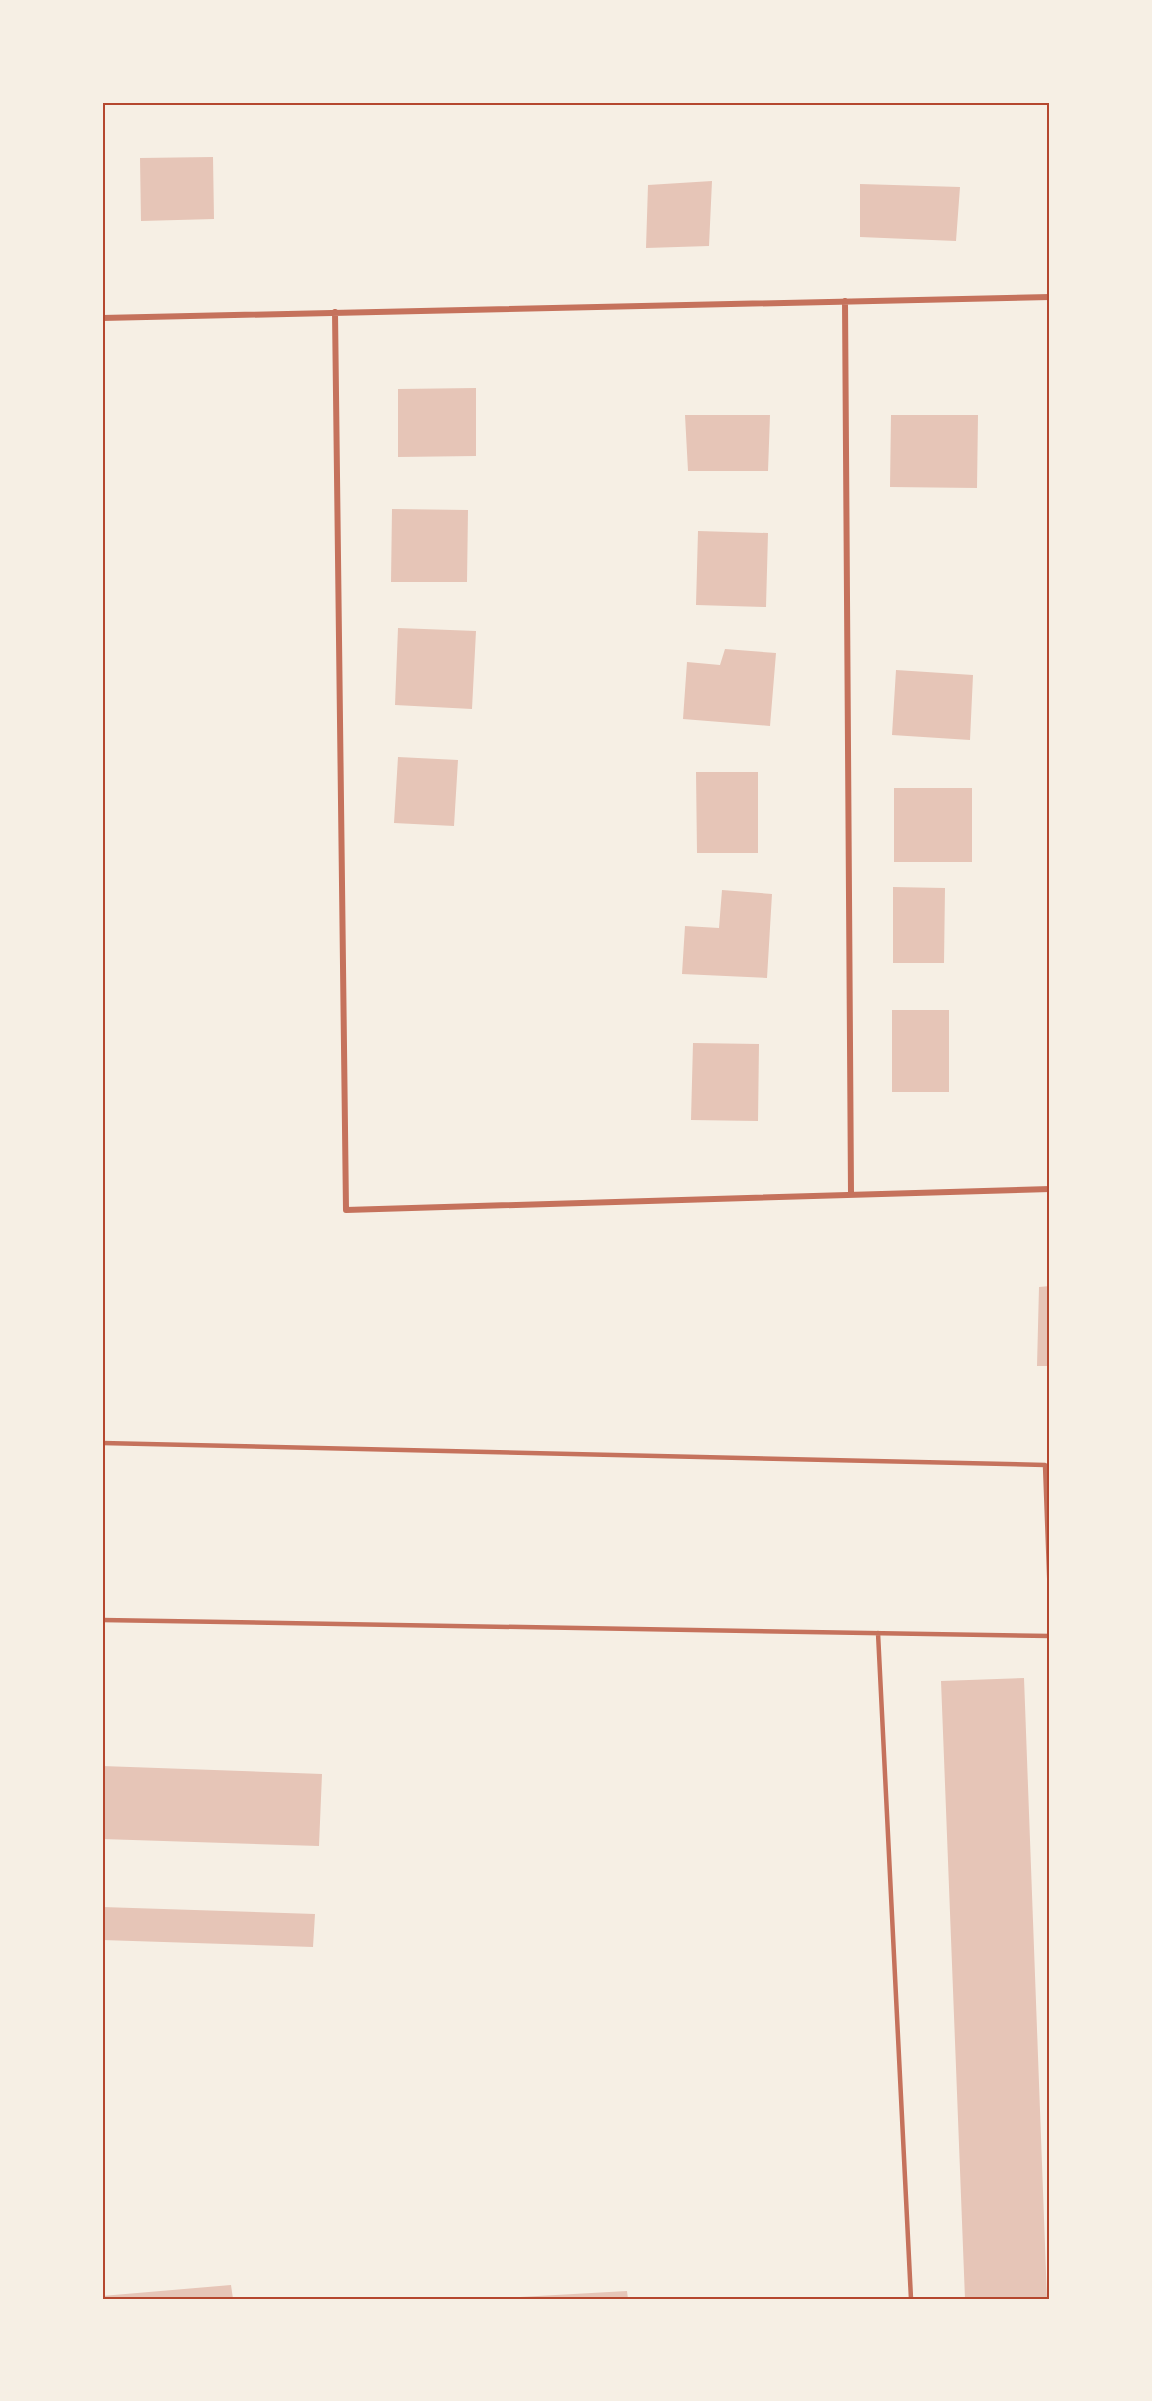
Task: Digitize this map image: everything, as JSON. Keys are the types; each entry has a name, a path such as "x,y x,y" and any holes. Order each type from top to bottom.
{"street":[{"path":"102,318 1050,297"},
{"path":"845,301 851,1193"},
{"path":"335,312 346,1210 851,1193 1050,1189"}],"lane":[{"path":"102,1443 1045,1465 1050,1599"},
{"path":"102,1620 1050,1636"},
{"path":"878,1633 911,2299"}],"building":[{"path":"213,157 214,219 141,221 140,158"},
{"path":"712,181 709,246 646,248 648,185"},
{"path":"860,184 960,187 956,241 860,237"},
{"path":"476,388 476,456 398,457 398,389"},
{"path":"685,415 770,415 768,471 688,471"},
{"path":"891,415 978,415 977,488 890,487"},
{"path":"392,509 468,510 467,582 391,582"},
{"path":"698,531 768,533 766,607 696,605"},
{"path":"398,628 476,631 472,709 395,705"},
{"path":"725,649 776,653 770,726 683,719 687,662 720,665"},
{"path":"896,670 973,675 970,740 892,735"},
{"path":"398,757 458,760 454,826 394,823"},
{"path":"696,772 758,772 758,853 697,853"},
{"path":"894,788 972,788 972,862 894,862"},
{"path":"893,887 945,888 944,963 893,963"},
{"path":"722,890 772,894 767,978 682,974 685,926 719,928"},
{"path":"892,1010 949,1010 949,1092 892,1092"},
{"path":"693,1043 759,1044 758,1121 691,1120"},
{"path":"1050,1286 1050,1366 1037,1366 1039,1287"},
{"path":"1024,1678 1047,2299 965,2299 941,1681"},
{"path":"102,1766 322,1774 319,1846 102,1839"},
{"path":"102,1907 315,1914 313,1947 102,1940"},
{"path":"231,2285 233,2299 102,2299 102,2296"},
{"path":"627,2291 628,2299 520,2299 520,2297"}]}
